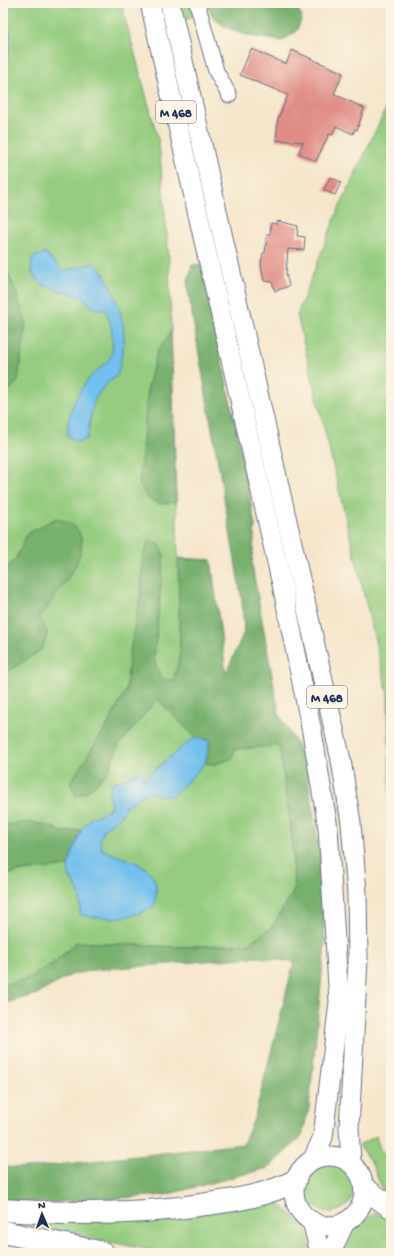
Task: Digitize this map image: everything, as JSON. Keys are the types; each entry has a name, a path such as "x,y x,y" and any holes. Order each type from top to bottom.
{"highway":[{"path":"3,1210 80,1214 172,1210 261,1194 295,1181"},
{"path":"365,1189 391,1207"},
{"path":"3,1232 103,1253"}],"main road":[{"name":"M 468","path":"150,3 201,220 284,596 312,732 328,828 339,1002 323,1137 313,1159"},
{"name":"M 468","path":"170,3 341,760 352,823 357,893 358,959 349,1129 352,1162"},
{"path":"326,1155 339,1157 352,1162 359,1170 365,1189 360,1208 356,1214 345,1222 334,1226 312,1222 305,1217 294,1197 295,1181 302,1168 313,1159 326,1155"},
{"path":"312,1222 320,1253"},
{"path":"333,1253 334,1246 345,1222"}],"street":[{"path":"197,3 216,71 229,96"}],"green space":[{"path":"3,3 121,3 159,143 169,260 178,558 211,560 235,749 279,746 292,835 294,891 271,928 247,944 178,947 77,942 52,964 27,979 3,985"},
{"path":"179,3 191,3 194,15 183,21"},
{"path":"207,3 289,3 298,9 302,17 297,31 282,41 261,38 227,28 211,13"},
{"path":"391,98 391,948 388,695 297,315 338,210"},
{"path":"3,260 19,300 26,324 18,381 3,397"},
{"path":"201,264 244,465 255,526 252,565 279,714 305,759 322,868 325,943 309,1108 302,1136 268,1168 165,1195 48,1203 3,1200 3,1167 30,1168 243,1144 254,1119 294,962 257,957 92,970 71,975 37,994 3,1004 3,985 27,979 52,964 77,942 178,947 247,944 271,928 294,891 292,835 279,746 235,749 232,759 215,764 205,763 210,741 195,737 157,699 119,745 107,773 88,791 76,796 70,783 108,724 126,690 129,656 141,591 143,555 149,542 159,543 164,555 154,659 161,679 173,680 180,657 178,559 211,560 226,673 244,632 242,601 187,285 192,265"},
{"path":"171,331 176,502 161,504 149,500 139,484 148,387 157,352"},
{"path":"56,518 75,527 81,537 81,548 78,561 63,586 40,618 48,634 41,650 3,675 3,571 16,558 27,534"},
{"path":"31,822 49,826 62,832 81,830 68,866 22,871 3,876 3,825"},
{"path":"376,1136 380,1149 391,1164 391,1198 383,1191 372,1164 359,1145"},
{"path":"325,1164 335,1164 347,1171 354,1183 354,1193 347,1205 335,1212 325,1212 317,1208 310,1201 306,1193 306,1183 310,1175 317,1168"},
{"path":"271,1202 280,1205 303,1225 308,1234 311,1253 165,1253 3,1220"},
{"path":"375,1213 391,1219 391,1253 341,1253 344,1237"}],"water":[{"path":"3,21 10,32 9,50 3,75"},
{"path":"45,253 64,271 94,263 106,278 116,298 124,331 122,354 117,376 101,390 97,396 92,412 87,439 78,442 68,436 71,412 77,396 87,382 94,373 110,359 113,345 111,327 106,310 93,307 87,303 83,297 42,285 32,274 32,258"},
{"path":"195,737 210,741 205,763 178,791 170,796 161,796 149,792 126,805 121,816 104,829 100,840 102,849 134,862 150,873 155,881 156,892 154,906 137,914 118,918 99,918 80,915 80,896 69,876 68,866 81,830 92,817 102,814 111,807 109,795 111,784 143,770 142,780"}],"building":[{"path":"251,49 286,64 292,50 343,73 334,94 364,108 357,130 355,129 353,134 336,126 332,135 329,134 316,161 299,153 303,142 276,140 278,119 288,95 240,75"},
{"path":"330,177 341,182 335,195 324,190"},
{"path":"278,221 298,226 297,236 305,237 304,250 288,249 286,274 289,286 275,291 272,282 264,281 261,263 263,253 265,253 267,234 270,234 271,223 277,224"}]}
